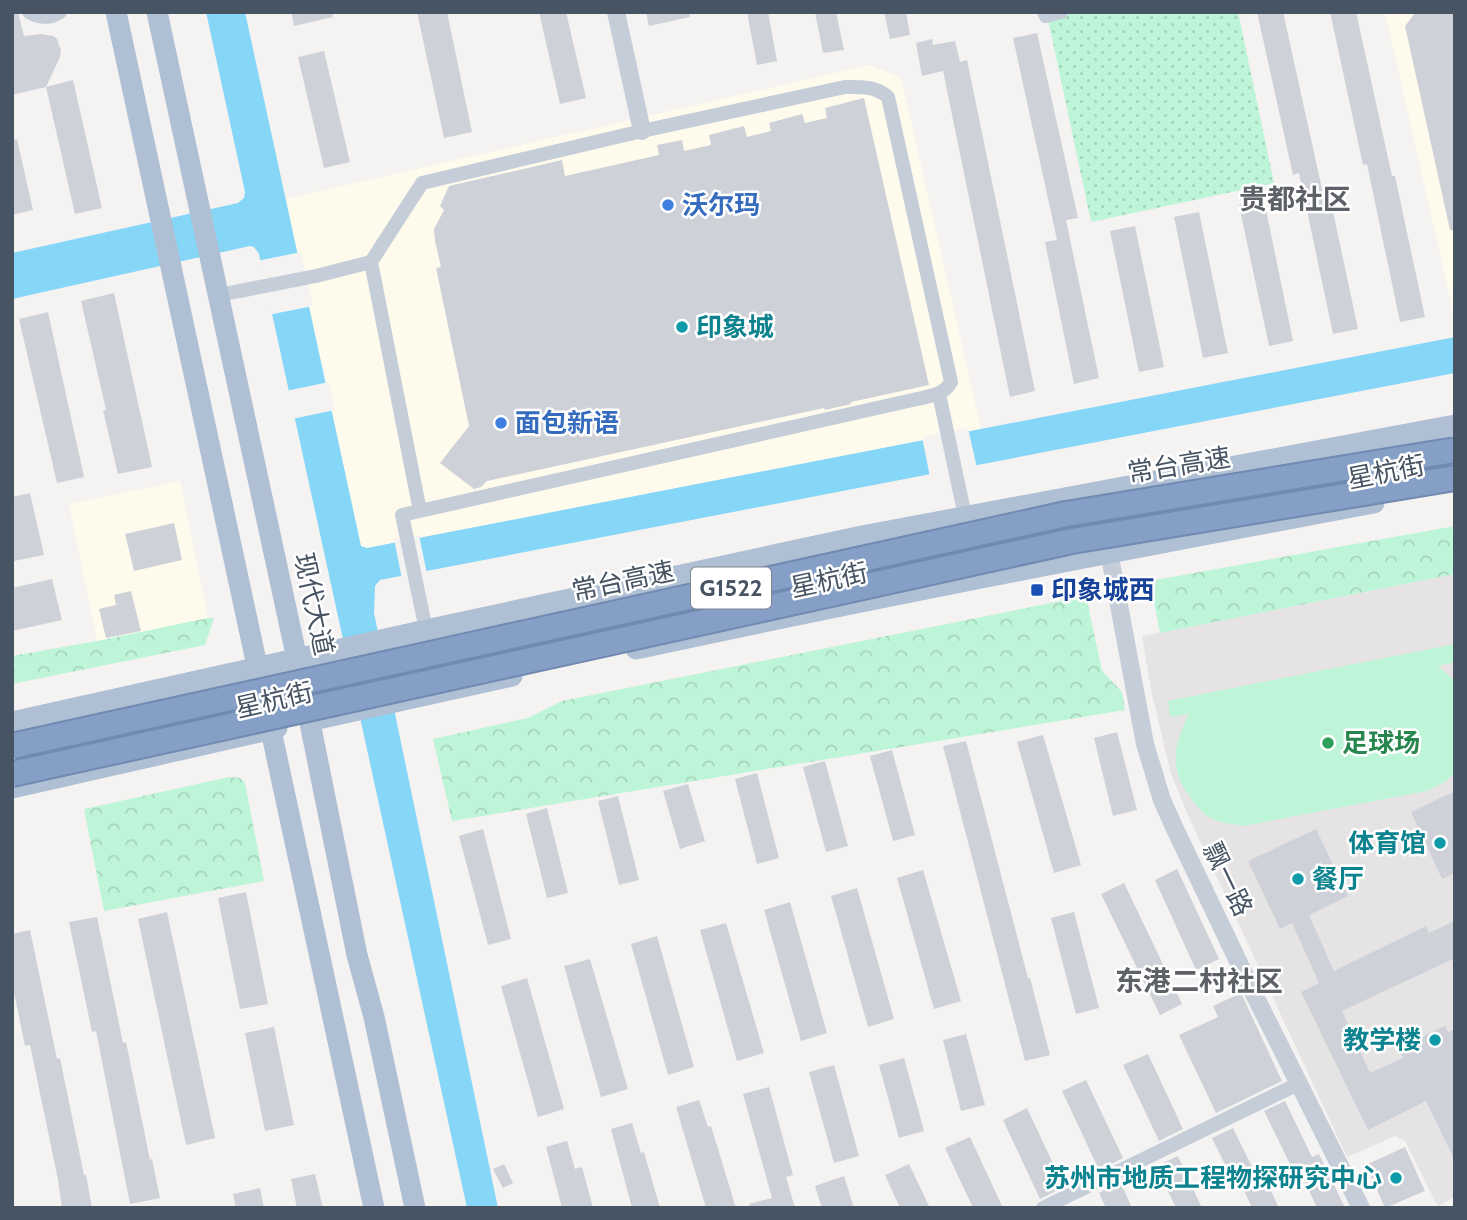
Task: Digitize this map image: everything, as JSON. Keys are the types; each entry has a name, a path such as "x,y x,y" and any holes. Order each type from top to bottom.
{"highway":[{"name":"常台高速","path":"12,746 1066,514 1455,450"},
{"name":"G1522","path":"12,774 1072,541 1455,478"}],"main road":[{"path":"116,12 374,1208"},
{"name":"现代大道","path":"157,12 297,659 357,955 374,1017 415,1208"},
{"name":"星杭街","path":"12,722 862,536 1455,425"},
{"name":"星杭街","path":"12,788 816,610 1108,552 1455,488"}],"street":[{"path":"29,12 46,17 60,12"},
{"path":"616,12 642,131"},
{"path":"1044,12 1046,16 1061,12"},
{"path":"219,295 371,262 422,183 845,87 865,86 880,90 888,97 951,382 947,389 939,394 402,515 426,630"},
{"path":"371,262 420,511"},
{"path":"939,394 965,516"},
{"name":"飘一路","path":"1108,552 1145,744 1162,800 1298,1084 1361,1208"},
{"path":"1042,1208 1298,1084"}],"shaded area":[{"path":"1385,12 1455,12 1455,320"},
{"name":"印象城","path":"870,65 901,78 981,429 367,548 361,547 286,199"},
{"path":"180,481 208,618 97,641 69,504"},
{"path":"1455,574 1455,1196 1438,1207 1405,1141 1395,1136 1347,1157 1171,774 1151,690 1142,636"}],"green space":[{"path":"1079,12 1238,12 1274,183 1091,222 1048,19"},
{"path":"1455,526 1455,574 1160,633 1150,581"},
{"path":"1086,596 1102,671 1122,692 1125,710 452,821 433,739 528,718 562,701"},
{"path":"214,618 205,645 12,684 12,656"},
{"path":"1455,644 1455,662 1438,666 1455,681 1455,773 1443,783 1427,791 1243,826 1208,816 1184,787 1176,767 1176,757 1180,736 1189,714 1170,717 1168,701"},
{"path":"229,777 240,778 245,783 264,881 104,911 84,809"}],"water":[{"path":"206,12 245,12 361,546 367,548 1455,337 1455,373 380,580 375,586 374,613 498,1208 467,1208 259,254 250,246 12,299 12,253 238,203 244,198 245,192"}],"pier":[{"path":"301,252 313,306 268,315 257,261"},
{"path":"329,382 335,410 292,419 286,391"},
{"path":"968,428 977,468 930,477 922,437"},
{"path":"419,535 427,574 402,579 394,539"}],"building":[{"path":"12,12 18,12 24,36 53,36 61,50 46,87 12,95"},
{"path":"291,12 332,12 333,17 294,26"},
{"path":"417,12 447,12 472,132 444,138"},
{"path":"539,12 566,12 586,98 560,104"},
{"path":"646,12 689,12 690,17 649,26"},
{"path":"747,12 768,12 777,61 757,65"},
{"path":"815,12 836,12 844,50 823,53"},
{"path":"884,12 906,12 910,35 890,39"},
{"path":"1257,12 1283,12 1322,189 1328,188 1358,329 1333,334 1299,173 1293,175"},
{"path":"1330,12 1356,12 1425,317 1400,322 1367,164 1363,165"},
{"path":"1416,12 1455,12 1455,230 1450,230 1405,26"},
{"path":"1037,33 1078,218 1066,220 1099,378 1074,384 1045,242 1057,240 1013,38"},
{"path":"932,39 933,45 955,41 960,62 967,60 1035,391 1010,397 943,71 922,76 916,43"},
{"path":"324,51 350,162 324,168 298,57"},
{"path":"73,80 102,208 75,214 46,87"},
{"name":"印象城","path":"864,98 929,385 825,410 824,408 487,481 474,489 440,463 469,426 436,268 441,267 434,229 444,210 440,206 449,186 562,160 565,176 659,155 657,145 682,140 684,151 711,145 709,135 744,126 747,137 771,131 769,123 802,114 805,123 827,118 825,108"},
{"path":"17,139 33,210 12,215 12,140"},
{"path":"1264,200 1293,341 1269,346 1239,205"},
{"path":"1199,212 1228,353 1203,358 1174,217"},
{"path":"1135,226 1164,367 1139,372 1110,231"},
{"path":"114,293 152,467 118,474 81,301"},
{"path":"48,312 84,477 57,483 19,319"},
{"path":"30,493 44,555 14,561 12,497"},
{"path":"174,523 182,560 134,571 125,534"},
{"path":"52,579 62,620 12,631 12,588"},
{"path":"131,591 141,631 106,638 99,609 116,605 114,595"},
{"path":"1117,732 1137,810 1113,816 1094,738"},
{"path":"1043,735 1081,865 1054,873 1017,742"},
{"path":"966,741 1050,1055 1025,1061 943,746"},
{"path":"892,750 915,835 893,841 870,756"},
{"path":"825,761 848,846 826,852 803,767"},
{"path":"757,773 779,858 757,864 735,779"},
{"path":"688,784 705,841 680,849 663,791"},
{"name":"体育馆","path":"1455,791 1455,873 1442,879 1411,812"},
{"path":"618,796 639,880 619,885 598,801"},
{"path":"547,808 568,893 547,898 526,814"},
{"path":"483,829 511,939 488,945 459,836"},
{"name":"教学楼","path":"1316,829 1348,896 1309,915 1334,971 1426,926 1429,933 1455,921 1455,958 1342,1011 1370,1073 1403,1058 1398,1048 1445,1026 1448,1032 1455,1029 1455,1161 1426,1101 1368,1130 1301,992 1319,983 1292,923 1280,929 1248,861"},
{"path":"1177,869 1219,959 1196,970 1155,880"},
{"path":"923,870 961,1001 934,1009 897,878"},
{"path":"1124,883 1182,1004 1160,1015 1101,894"},
{"path":"857,888 894,1019 868,1027 831,896"},
{"path":"246,892 268,1004 240,1009 218,898"},
{"path":"790,902 827,1033 801,1041 764,910"},
{"path":"167,912 215,1138 186,1145 138,919"},
{"path":"1074,912 1099,1008 1076,1014 1051,918"},
{"path":"97,917 123,1043 126,1042 160,1198 130,1204 96,1031 92,1032 69,922"},
{"path":"726,923 764,1053 737,1061 700,930"},
{"path":"30,930 92,1208 62,1208 30,1045 25,1046 12,983 12,934"},
{"path":"657,936 694,1067 668,1075 631,944"},
{"path":"590,959 628,1089 601,1097 564,966"},
{"path":"527,978 564,1109 538,1117 501,986"},
{"path":"1241,993 1282,1081 1216,1113 1179,1035 1218,1017 1213,1006"},
{"path":"274,1027 294,1125 265,1131 245,1033"},
{"path":"966,1034 985,1105 961,1111 943,1040"},
{"path":"1148,1054 1183,1129 1159,1141 1123,1065"},
{"path":"904,1058 924,1131 899,1138 879,1065"},
{"path":"834,1065 859,1156 834,1163 809,1072"},
{"path":"1086,1080 1123,1158 1099,1170 1062,1091"},
{"path":"769,1087 793,1175 786,1177 795,1208 750,1208 749,1204 772,1198 743,1094"},
{"path":"699,1100 708,1127 711,1126 736,1208 706,1208 676,1107"},
{"path":"1285,1101 1312,1157 1319,1154 1345,1208 1317,1208 1296,1163 1291,1166 1264,1111"},
{"path":"1027,1108 1064,1187 1040,1199 1003,1120"},
{"path":"632,1123 641,1153 644,1152 660,1208 632,1208 611,1129"},
{"path":"1233,1128 1259,1181 1265,1178 1279,1208 1252,1208 1243,1188 1238,1191 1212,1138"},
{"path":"970,1137 1003,1208 973,1208 945,1148"},
{"path":"567,1141 575,1169 582,1167 593,1208 562,1208 546,1147"},
{"name":"苏州市地质工程物探研究中心","path":"1405,1147 1425,1191 1385,1208 1366,1165"},
{"path":"1178,1156 1202,1208 1176,1208 1156,1166"},
{"path":"504,1164 513,1183 503,1188 493,1169"},
{"path":"909,1164 930,1208 900,1208 885,1175"},
{"path":"315,1174 323,1208 297,1208 291,1179"},
{"path":"844,1176 854,1208 822,1208 815,1186"},
{"path":"1120,1181 1132,1208 1106,1208 1099,1193"},
{"path":"260,1188 264,1208 236,1208 233,1194"}],"place":[{"name":"沃尔玛","path":"668,205"},
{"name":"印象城","path":"682,327"},
{"name":"面包新语","path":"501,423"},
{"name":"印象城西","path":"1037,590"},
{"name":"足球场","path":"1328,743"},
{"name":"体育馆","path":"1440,843"},
{"name":"餐厅","path":"1298,879"},
{"name":"教学楼","path":"1435,1040"},
{"name":"苏州市地质工程物探研究中心","path":"1396,1178"}],"district":[{"name":"贵都社区","path":"1295,199"},
{"name":"东港二村社区","path":"1199,981"}]}
